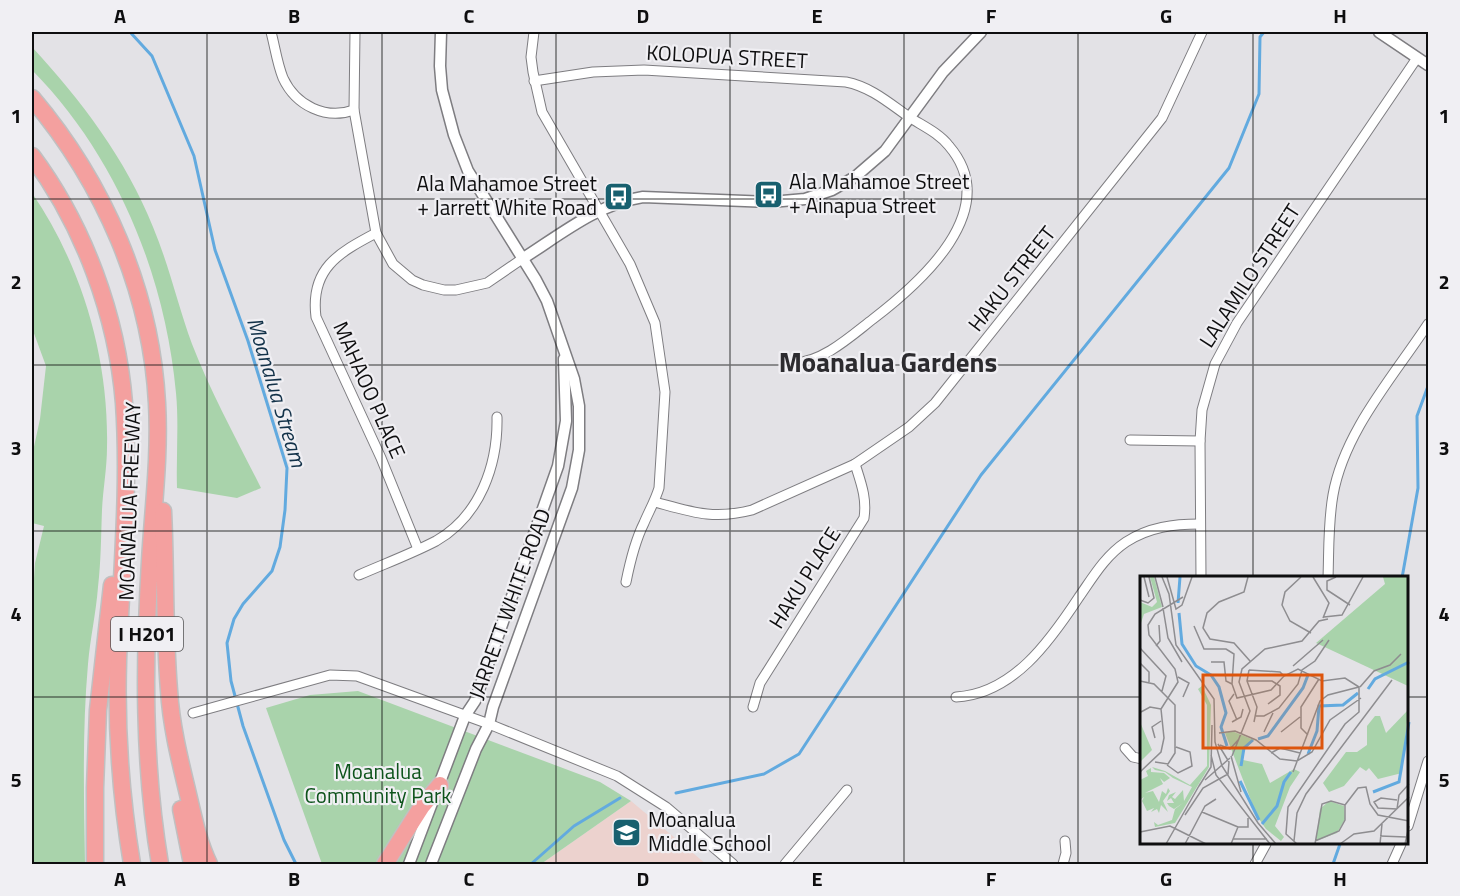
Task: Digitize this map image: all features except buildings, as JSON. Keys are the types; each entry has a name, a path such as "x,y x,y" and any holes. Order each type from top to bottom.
{"highway":[{"name":"MOANALUA FREEWAY","path":"32,98 84,170 104,206 124,253 145,320 153,361 158,404 158,463 150,561 146,702 150,782 160,864"},
{"name":"MOANALUA FREEWAY","path":"32,156 58,196 92,267 105,304 122,383 126,501 118,701 122,783 132,864"},
{"path":"158,404 169,692 181,809 192,864"},
{"path":"95,864 98,710 125,444"},
{"path":"175,739 201,845 209,864"},
{"path":"384,864 440,785"}],"street":[{"path":"271,32 280,70 294,95 310,107 326,113 343,114 354,110"},
{"path":"355,32 354,110 376,233 386,255 402,273 423,285 444,290 467,289 487,283 599,210 643,197 789,202 818,195 844,183 866,169 885,151 949,64 981,32"},
{"name":"JARRETT WHITE ROAD","path":"431,864 470,763 489,724 493,707 566,506 575,476 579,450 579,406 574,379 547,301 468,171 453,135 442,90 441,32"},
{"path":"534,32 531,57 534,81 548,127 630,264 655,323 665,392 661,469 655,502 643,523 632,553 626,582"},
{"name":"HAKU STREET","path":"655,502 709,516 737,514 752,510 855,464 909,427 935,403 978,351 1162,118 1202,32"},
{"path":"1379,32 1428,65"},
{"name":"LALAMILO STREET","path":"1201,576 1200,441 1205,394 1215,364 1228,337 1417,58"},
{"name":"KOLOPUA STREET","path":"534,81 593,72 644,70 846,81 870,89 940,137 954,152 965,179 967,199 958,227 932,266 905,294 822,355 806,362 794,363"},
{"name":"MAHAOO PLACE","path":"376,233 345,250 324,271 317,289 316,317 377,451 418,549"},
{"path":"1328,576 1331,509 1344,457 1361,422 1428,324"},
{"name":"JARRETT WHITE ROAD","path":"409,864 465,716 475,700 558,466 566,421 563,350"},
{"path":"359,575 418,549 447,533 458,524 483,491 492,466 497,417"},
{"path":"1130,440 1200,441"},
{"name":"HAKU PLACE","path":"753,707 760,683 864,518 865,492 855,464"},
{"path":"956,698 991,690 1033,658 1058,629 1100,567 1122,544 1159,527 1200,524"},
{"path":"194,712 330,675 357,676 489,724 601,769 633,785 666,807 734,864"},
{"path":"1125,748 1133,757 1140,759"},
{"path":"1409,820 1428,761"},
{"path":"785,864 847,790"},
{"path":"1064,864 1065,841"},
{"path":"1255,864 1265,845"},
{"path":"1392,864 1400,845"}],"shaded area":[{"name":"Moanalua Middle School","path":"631,801 706,864 541,864"}],"green space":[{"path":"32,47 85,109 130,178 159,241 199,362 261,488 237,498 177,488 176,393 161,304 148,261 112,178 62,103 32,70"},
{"path":"32,193 65,251 89,314 103,380 106,414 107,455 100,568 86,689 85,864 32,864 32,608 35,563 44,526 32,523 32,456 40,419 46,366 32,328"},
{"name":"Moanalua Community Park","path":"358,691 600,782 631,801 541,864 322,864 266,708 310,695"}],"waterway":[{"name":"Moanalua Stream","path":"130,32 152,56 194,156 215,250 248,341 287,468 280,547 272,571 243,604 234,619 227,643 231,681 243,726 284,840 296,864"},
{"path":"676,793 764,774 799,754 981,475 1229,168 1259,94 1260,37 1264,32"},
{"path":"1402,576 1418,488 1417,416 1428,386"},
{"path":"531,864 574,826 620,798"},
{"path":"1333,864 1340,845"}],"place":[{"name":"Ala Mahamoe Street + Ainapua Street","path":"768,194"},
{"name":"Ala Mahamoe Street + Jarrett White Road","path":"618,196"},
{"name":"Moanalua Middle School","path":"627,832"}],"district":[{"name":"Moanalua Gardens","path":"888,363"}]}
